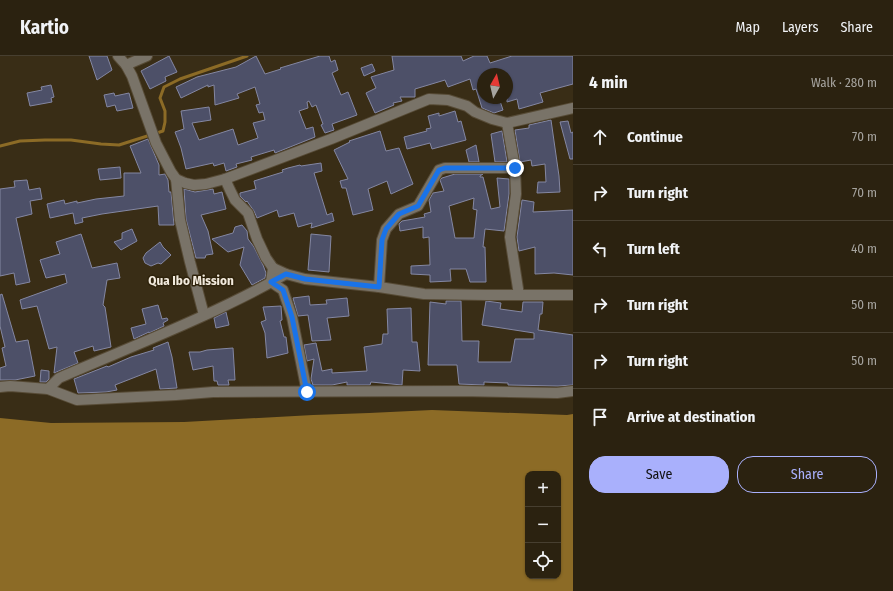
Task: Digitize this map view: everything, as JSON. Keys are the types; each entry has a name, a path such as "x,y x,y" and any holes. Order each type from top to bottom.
{"street":[{"path":"118,56 126,65 134,81 156,141 171,172 176,178 185,183 194,185 206,184 225,179 331,139 429,99 448,100 467,106 475,112 492,119 507,123 573,108"},
{"path":"126,65 147,56"},
{"path":"507,123 515,168 516,194 510,237 519,295"},
{"path":"379,287 382,240 386,229 399,214 418,206 439,170 445,168 515,168"},
{"path":"176,178 180,220 204,315"},
{"path":"225,179 235,200 248,213 257,239 266,258 273,268 286,274 305,279 379,287 424,294 573,294"},
{"path":"271,282 273,268"},
{"path":"48,389 59,378 204,315 286,274"},
{"path":"271,282 283,290 292,317 307,392"},
{"path":"0,387 10,386 48,389 77,400 212,392 557,393 573,391"}],"shaded area":[{"path":"432,410 573,414 573,591 0,591 0,418 51,423 184,422"}],"building":[{"path":"89,56 107,56 112,70 97,80"},
{"path":"169,56 177,72 165,77 166,81 150,89 141,71"},
{"path":"256,56 265,74 320,56 329,56 331,62 335,60 338,70 332,73 341,95 348,92 357,115 332,124 334,130 325,133 321,125 323,124 316,105 312,107 309,101 307,102 308,108 299,111 306,129 313,127 315,137 275,153 274,150 251,157 252,160 236,164 237,167 226,171 224,163 214,166 213,163 186,169 175,132 184,129 181,111 209,107 211,120 192,123 199,140 233,129 238,145 258,138 253,123 265,120 263,112 259,113 256,105 260,104 255,87 237,94 239,98 215,105 214,85 208,87 208,85 181,98 176,87 197,77 236,67"},
{"path":"392,56 461,56 463,61 474,56 487,56 490,63 512,56 573,56 573,84 540,93 543,102 519,109 517,99 513,100 513,68 477,68 477,92 476,89 473,90 470,79 448,87 445,80 415,89 415,97 400,97 402,101 393,103 394,105 375,113 366,93 376,88 371,77 394,70"},
{"path":"372,64 375,71 364,76 361,68"},
{"path":"51,85 54,97 51,98 52,102 30,106 27,93 42,90 41,87"},
{"path":"114,93 115,96 129,93 133,108 117,111 115,105 107,107 104,95"},
{"path":"481,104 501,104 503,110 494,113 482,108"},
{"path":"455,111 458,122 461,121 466,140 432,149 430,143 407,149 404,137 427,131 426,129 431,128 428,116 439,113 439,116"},
{"path":"551,120 560,192 537,193 538,182 546,182 545,164 532,166 531,160 520,162 515,130 529,128 529,125"},
{"path":"568,121 571,133 573,132 573,159 570,159 560,122"},
{"path":"380,131 386,151 399,148 413,184 391,194 387,181 368,189 373,210 353,215 346,188 342,188 340,181 348,179 334,150 350,142 349,141"},
{"path":"502,131 507,162 495,162 491,134"},
{"path":"148,139 159,165 159,175 165,174 168,180 169,192 171,192 174,225 159,225 158,206 82,218 83,222 75,224 73,213 50,218 47,204 64,200 65,204 77,201 77,203 124,196 124,173 141,173 130,146"},
{"path":"476,145 479,162 469,162 466,150"},
{"path":"321,163 322,171 314,173 327,215 332,213 334,221 311,228 312,223 298,227 294,213 279,217 277,210 257,218 247,201 246,202 240,196 240,193 256,189 254,181 283,172 282,170 288,168"},
{"path":"120,167 121,178 100,180 98,169"},
{"path":"455,174 483,174 480,177 483,177 491,209 500,207 497,178 509,179 509,194 504,231 485,229 483,247 485,247 486,282 470,282 466,269 450,269 451,281 430,282 430,275 411,274 411,266 430,265 429,237 423,238 423,227 400,231 399,224 402,221 425,217 424,214 431,212 429,200 433,193 444,191 440,180","holes":["474,198 473,209 477,210 474,238 455,238 449,206"]},
{"path":"27,180 29,190 40,188 42,199 30,201 32,214 16,218 30,282 16,285 14,273 0,276 0,189 15,187 14,181"},
{"path":"184,189 195,192 213,189 214,194 222,192 226,209 201,215 208,231 213,254 206,255 205,258 196,258 186,219"},
{"path":"522,200 534,202 533,212 573,210 573,275 554,273 535,274 535,247 519,251 517,237"},
{"path":"242,225 247,231 248,239 254,247 266,273 265,278 252,285 240,265 244,247 228,252 212,239 233,233 235,227"},
{"path":"132,229 137,241 121,250 114,242 122,239 122,233"},
{"path":"81,234 92,268 117,263 120,278 107,280 103,305 105,307 111,347 94,351 93,346 74,352 78,363 54,373 57,347 49,349 37,306 22,309 20,300 67,283 65,274 46,278 40,260 60,254 56,242"},
{"path":"311,234 331,236 329,272 308,270"},
{"path":"160,242 171,255 161,264 158,263 151,266 145,263 143,258 146,253"},
{"path":"2,294 16,342 28,340 35,376 15,380 0,380 0,368 6,366 2,348 5,347 0,326 0,295"},
{"path":"309,296 310,305 327,304 326,300 347,298 349,316 327,318 331,340 312,341 308,315 298,316 293,298"},
{"path":"446,301 461,301 462,341 479,341 478,362 511,362 515,339 534,339 534,333 482,325 486,301 501,303 500,309 522,312 523,302 543,302 538,330 573,335 573,385 508,385 508,383 484,382 484,385 459,384 457,365 428,365 430,302 446,304"},
{"path":"158,305 162,319 167,318 168,320 163,323 164,326 134,339 131,328 146,324 142,309"},
{"path":"281,306 282,320 280,321 284,337 286,337 288,353 267,358 265,333 261,322 266,320 263,307"},
{"path":"411,308 412,342 417,342 420,371 403,370 402,385 371,382 370,385 347,385 347,382 332,385 313,385 311,379 314,359 307,361 304,345 316,343 322,371 332,369 332,373 367,371 364,347 382,344 383,334 388,334 387,309"},
{"path":"226,312 229,325 216,328 214,318"},
{"path":"168,342 177,388 160,389 156,369 115,385 117,390 78,393 74,379 131,357 154,350 153,348"},
{"path":"233,348 235,380 228,380 229,385 218,385 217,381 214,381 213,366 193,370 189,352"},
{"path":"41,370 49,371 49,379 46,382 40,382"}],"waterway":[{"path":"0,146 20,141 45,140 71,140 119,145 163,131 165,111 160,98 164,87 180,79 247,56"}],"district":[{"name":"Qua Ibo Mission","path":"191,280"}],"route":[{"path":"307,392 292,317 283,290 271,282 286,274 305,279 379,287 382,240 386,229 399,214 418,206 439,170 445,168 515,168"}]}
